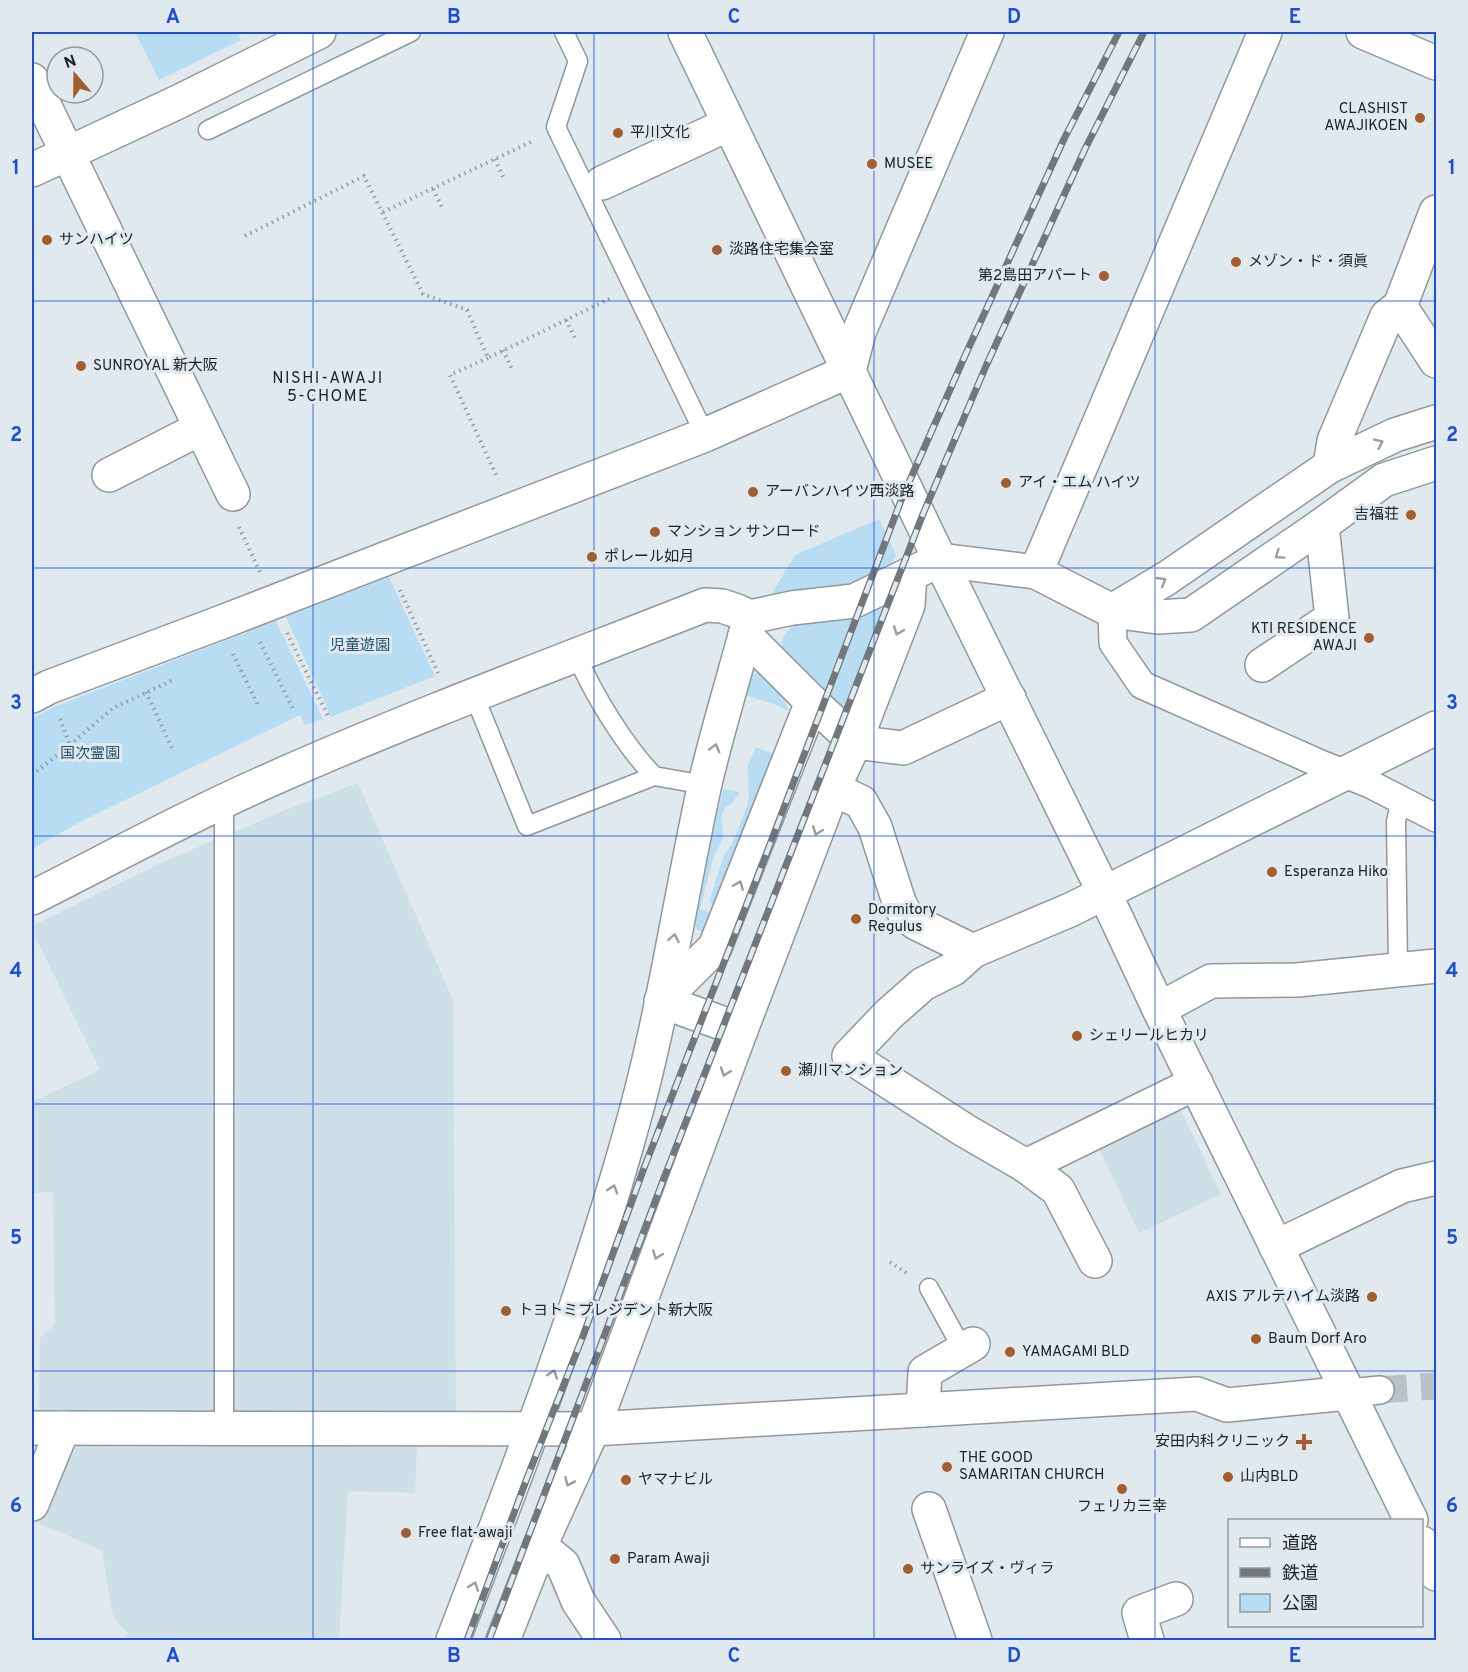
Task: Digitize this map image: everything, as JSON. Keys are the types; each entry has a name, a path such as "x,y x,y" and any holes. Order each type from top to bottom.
{"street":[{"path":"32,170 178,102 319,32"},
{"path":"685,32 940,560 1410,1519"},
{"path":"849,371 859,332 987,32"},
{"path":"1036,572 1265,32"},
{"path":"1363,32 1437,63"},
{"path":"32,80 233,494"},
{"path":"602,183 729,124"},
{"path":"1330,466 1334,441 1387,316 1400,306 1437,212"},
{"path":"1400,306 1437,361"},
{"path":"34,689 385,560 705,435 849,371"},
{"path":"1112,611 1167,579 1330,466 1395,435 1437,422"},
{"path":"109,475 201,428"},
{"path":"747,626 792,608 854,601 940,560 1036,572 1112,611 1157,617 1191,615 1384,480 1437,464"},
{"path":"1262,665 1332,618 1322,525"},
{"path":"504,1641 540,1546 592,1429 833,789 855,742 908,605 910,574"},
{"path":"32,898 224,801 344,748 705,605 737,610 747,626 812,702 855,742 903,748 1008,698"},
{"path":"1112,611 1113,643 1142,685 1345,774 1437,818"},
{"path":"453,1641 533,1430 586,1279 637,1107 705,785 747,626"},
{"path":"661,1001 715,947 812,702"},
{"path":"1095,1261 1058,1190 1026,1166 964,1130 849,1056 889,1014 923,984 953,969 973,951 1070,910 1437,728"},
{"path":"833,789 861,802 875,827 905,914 916,923 973,951"},
{"path":"1159,1009 1211,981 1297,980 1437,966"},
{"path":"661,1001 741,1030"},
{"path":"1026,1166 1196,1083"},
{"path":"1276,1247 1402,1186 1437,1178"},
{"path":"923,1410 925,1372 968,1347"},
{"path":"32,1504 47,1428 592,1429 1197,1395 1227,1405 1380,1390"},
{"path":"929,1509 975,1641"},
{"path":"1423,1545 1437,1574"},
{"path":"540,1546 563,1565 578,1600 604,1641"},
{"path":"1147,1641 1139,1613 1176,1599"}],"lane":[{"path":"208,130 411,32"},
{"path":"564,32 578,61 556,127 705,435"},
{"path":"577,656 586,679 625,739 654,776"},
{"path":"474,695 527,826 654,776 705,785"},
{"path":"1398,969 1396,822 1401,800"},
{"path":"224,801 224,1428"},
{"path":"929,1288 968,1347"}],"path":[{"path":"383,213 534,140"},
{"path":"495,159 504,179"},
{"path":"245,236 364,176 423,294 467,310 488,358"},
{"path":"433,189 443,209"},
{"path":"499,481 450,375 613,296"},
{"path":"566,320 575,339"},
{"path":"503,350 512,369"},
{"path":"233,494 229,505 273,603 332,724"},
{"path":"385,560 441,679"},
{"path":"250,646 260,642 294,711"},
{"path":"240,650 232,652 259,707"},
{"path":"32,775 113,708 178,677"},
{"path":"146,692 173,750"}],"shaded area":[{"path":"358,783 453,1000 456,1414 39,1412 40,1338 55,1325 53,1192 32,1193 32,1102 100,1070 32,926 163,862 288,809"},
{"path":"1171,1107 1181,1111 1221,1194 1139,1233 1097,1144"},
{"path":"76,1442 417,1444 415,1493 348,1491 339,1640 125,1640 128,1633 117,1622 112,1612 102,1550 35,1522 68,1446"}],"green space":[{"path":"135,32 237,32 241,40 159,80"},
{"path":"879,519 896,555 888,573 849,592 775,597 773,592 795,555"},
{"name":"児童遊園","path":"389,577 435,676 331,717 286,617"},
{"path":"889,597 895,602 854,705 843,710 786,656 781,645 784,635 794,623"},
{"name":"国次霊園","path":"276,621 323,719 305,725 300,715 82,821 32,849 32,718 51,708"},
{"path":"766,674 782,692 788,711 745,695 750,675"},
{"path":"756,747 773,754 713,904 709,903 723,857 739,828 749,800 748,765"},
{"path":"723,789 740,792 725,808 721,817 723,834 721,843 714,855 700,909 710,913 703,932 697,930 693,917"}],"tunnel":[{"path":"1380,1390 1436,1386"}],"railway":[{"path":"467,1640 583,1336 644,1168 902,498 1064,139 1119,32"},
{"path":"489,1640 664,1178 923,514 986,366 1085,149 1144,32"}],"place":[{"name":"CLASHIST AWAJIKOEN","path":"1420,118"},
{"name":"平川文化","path":"618,133"},
{"name":"MUSEE","path":"872,164"},
{"name":"サンハイツ","path":"47,240"},
{"name":"淡路住宅集会室","path":"717,250"},
{"name":"メゾン・ド・須眞","path":"1236,262"},
{"name":"第2島田アパート","path":"1104,276"},
{"name":"SUNROYAL 新大阪","path":"81,366"},
{"name":"アイ・エム ハイツ","path":"1006,483"},
{"name":"アーバンハイツ西淡路","path":"753,492"},
{"name":"吉福荘","path":"1411,515"},
{"name":"マンション サンロード","path":"655,532"},
{"name":"ポレール如月","path":"592,557"},
{"name":"KTI RESIDENCE AWAJI","path":"1369,638"},
{"name":"Esperanza Hiko","path":"1272,872"},
{"name":"Dormitory Regulus","path":"856,919"},
{"name":"シェリールヒカリ","path":"1077,1036"},
{"name":"瀬川マンション","path":"786,1071"},
{"name":"AXIS アルテハイム淡路","path":"1372,1297"},
{"name":"トヨトミプレジデント新大阪","path":"506,1311"},
{"name":"Baum Dorf Aro","path":"1256,1339"},
{"name":"YAMAGAMI BLD","path":"1010,1352"},
{"name":"安田内科クリニック","path":"1304,1442"},
{"name":"THE GOOD SAMARITAN CHURCH","path":"947,1467"},
{"name":"山内BLD","path":"1228,1477"},
{"name":"ヤマナビル","path":"626,1480"},
{"name":"フェリカ三幸","path":"1122,1489"},
{"name":"Free flat-awaji","path":"406,1533"},
{"name":"Param Awaji","path":"615,1559"},
{"name":"サンライズ・ヴィラ","path":"908,1569"}],"district":[{"name":"NISHI-AWAJI 5-CHOME","path":"328,388"}]}
